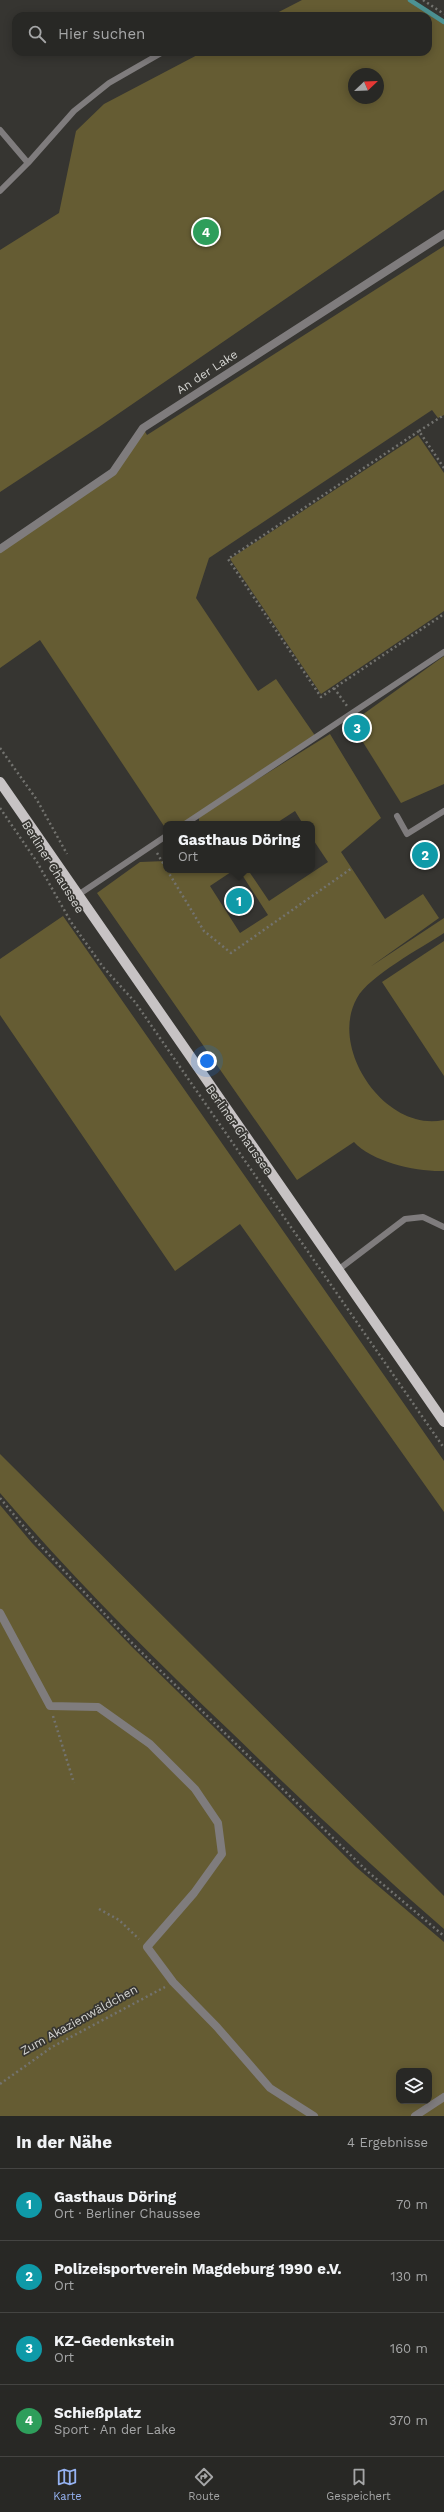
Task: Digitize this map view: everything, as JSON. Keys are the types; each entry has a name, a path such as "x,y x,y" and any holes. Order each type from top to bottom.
{"main road":[{"name":"Berliner Chaussee","path":"0,782 444,1422"}],"street":[{"name":"An der Lake","path":"0,549 113,472 143,428 444,234"},
{"path":"0,1613 50,1706 98,1707 150,1744 196,1789 218,1823 222,1854 194,1893 147,1947 173,1982 217,2027 270,2088 314,2116"},
{"path":"415,2116 444,2097"}],"lane":[{"path":"0,191 28,163 74,111 109,83 156,56"},
{"path":"0,130 28,163"},
{"path":"190,821 444,652"},
{"path":"397,816 407,834 444,811"},
{"path":"78,895 163,838"},
{"path":"338,1270 405,1219 423,1217 444,1227"}],"path":[{"path":"423,0 444,14"},
{"path":"444,415 228,559 321,696 444,614"},
{"path":"419,431 444,468"},
{"path":"334,688 352,713"},
{"name":"Berliner Chaussee","path":"0,748 37,800 71,860"},
{"name":"Berliner Chaussee","path":"0,808 37,862 71,922 103,967 135,1002 444,1448"},
{"path":"153,845 163,862"},
{"path":"169,873 204,931 231,953 352,868"},
{"path":"0,1498 36,1540 133,1644 367,1871 444,1936"},
{"path":"50,1706 74,1783"},
{"path":"98,1909 119,1920 147,1947"},
{"name":"Zum Akazienwäldchen","path":"0,2084 52,2047 173,1982"}],"shaded area":[{"path":"302,0 410,0 429,12 279,12"},
{"path":"432,14 444,22 444,190 99,427 0,492 0,250 59,213 76,131 104,104 195,56 432,56"},
{"path":"444,246 444,415 438,418 432,410 209,558 196,598 258,691 276,679 316,737 213,807 330,734 381,818 341,852 385,919 423,894 439,918 370,967 444,918 444,933 396,963 372,981 363,990 357,998 350,1018 350,1040 356,1062 368,1083 383,1101 402,1114 422,1121 444,1120 444,1171 408,1168 383,1160 362,1149 354,1142 297,1180 97,893 140,862 163,861 163,873 230,873 210,886 240,933 268,915 241,873 250,873 269,901 311,873 315,873 315,871 328,862 315,842 315,821 301,821 295,811 280,821 199,821 199,816 190,821 163,821 163,824 40,640 0,668 0,551 113,472 143,428 147,435"},
{"path":"418,435 444,473 444,611 321,694 230,559"},
{"path":"444,656 444,784 401,803 351,723"},
{"path":"63,916 444,1461 444,1512 240,1224 175,1271 0,1015 0,959"},
{"path":"444,941 444,1076 382,982"},
{"path":"0,1454 444,1896 444,1929 363,1857 283,1782 170,1674 83,1585 0,1493"},
{"path":"0,1505 32,1543 132,1647 356,1867 444,1942 444,2116 0,2116"}],"waterway":[{"path":"410,0 429,12"},
{"path":"432,14 444,22"}],"place":[{"name":"Schießplatz","path":"206,232"},
{"name":"KZ-Gedenkstein","path":"357,728"},
{"name":"Polizeisportverein Magdeburg 1990 e.V.","path":"425,855"},
{"name":"Gasthaus Döring","path":"239,901"}]}
